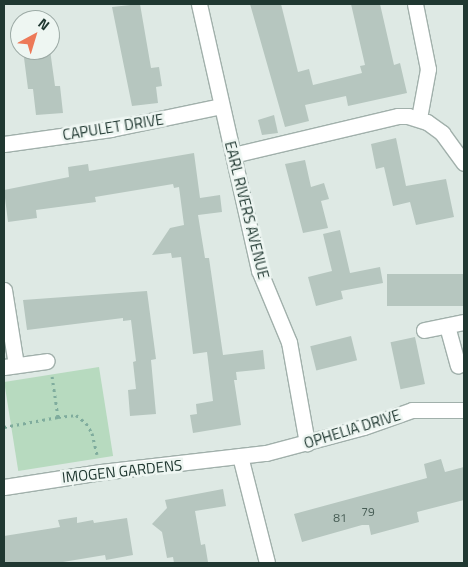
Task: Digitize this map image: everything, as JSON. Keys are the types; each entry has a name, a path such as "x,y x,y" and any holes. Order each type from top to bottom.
{"street":[{"name":"EARL RIVERS AVENUE","path":"199,4 259,270 290,342 307,443"},
{"path":"416,4 428,69 419,118"},
{"name":"CAPULET DRIVE","path":"5,139 112,129 221,106"},
{"path":"233,155 398,116 419,118 442,133 464,163"},
{"path":"4,290 10,366 49,364"},
{"path":"424,330 464,322"},
{"path":"447,326 458,366"},
{"name":"OPHELIA DRIVE","path":"240,456 307,443 412,410 464,410"},
{"path":"240,456 267,563"},
{"name":"IMOGEN GARDENS","path":"4,487 101,472 240,456"}],"path":[{"path":"49,364 58,417"},
{"path":"4,427 76,415 86,423 92,433 101,472"}],"green space":[{"path":"99,367 113,456 18,471 4,382"}],"building":[{"path":"140,4 151,68 159,67 162,86 156,87 158,103 132,106 112,7"},
{"path":"250,4 281,4 298,72 309,69 313,85 362,73 360,66 365,65 351,4 380,4 394,65 400,63 407,93 348,106 346,96 305,105 309,121 285,127"},
{"path":"24,60 51,60 55,86 60,86 63,113 36,115 33,89 28,89"},
{"path":"274,115 278,133 262,135 258,120"},
{"path":"396,138 406,186 446,179 454,217 416,225 410,202 393,206 384,167 376,169 371,144"},
{"path":"194,153 200,198 220,195 222,212 198,215 205,258 209,258 223,355 263,350 265,369 236,372 237,380 234,380 241,425 193,433 190,415 197,414 196,404 213,401 207,352 193,354 181,257 172,258 171,253 152,255 170,228 184,225 179,187 174,188 173,184 95,197 96,202 36,210 37,218 8,222 4,190 69,177 68,167 88,164 89,171"},
{"path":"305,160 311,187 324,183 329,199 321,201 328,228 303,233 285,164"},
{"path":"340,230 350,273 380,267 383,283 341,291 343,299 316,306 308,277 332,271 323,234"},
{"path":"387,274 464,274 464,306 387,306"},
{"path":"147,291 156,359 151,360 156,414 130,416 128,390 136,389 133,362 136,361 131,320 123,321 123,318 27,330 23,300"},
{"path":"351,336 357,360 316,370 310,346"},
{"path":"415,337 425,384 401,389 391,342"},
{"path":"441,459 445,472 464,467 464,500 417,512 419,522 371,535 369,525 362,525 302,542 294,514 427,478 424,464"},
{"path":"223,489 226,506 195,511 201,545 205,544 208,562 174,563 173,557 167,558 162,532 152,524 167,508 165,500"},
{"path":"77,517 77,523 93,520 94,523 127,518 133,555 106,560 105,555 57,563 4,563 4,536 60,527 58,520"}]}
